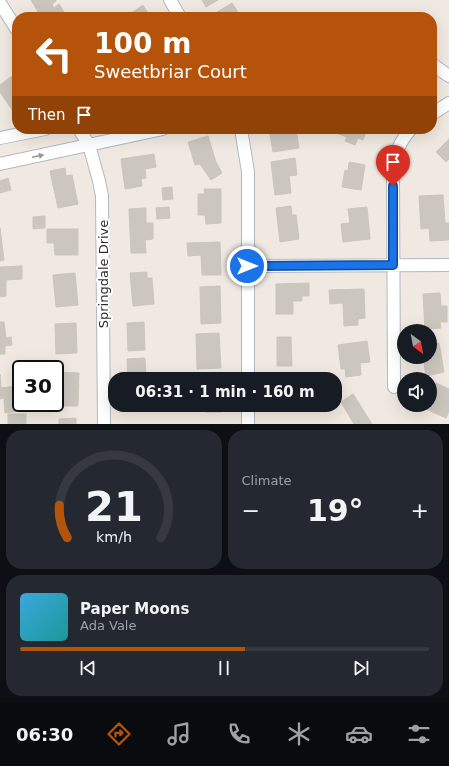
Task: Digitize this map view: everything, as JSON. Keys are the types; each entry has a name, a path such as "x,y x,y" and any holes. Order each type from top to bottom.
{"street":[{"path":"170,0 177,12"},
{"path":"0,3 12,22"},
{"path":"437,68 449,76"},
{"path":"437,111 449,103"},
{"path":"0,138 20,134"},
{"name":"Springdale Drive","path":"82,134 89,145 99,181 102,210 104,424"},
{"path":"0,164 140,134"},
{"path":"242,134 248,172 248,372"},
{"path":"394,387 393,162 399,145 407,134"},
{"path":"247,266 449,265"},
{"path":"248,412 248,424"}],"building":[{"path":"31,0 56,0 52,4 54,8 59,4 64,12 38,12"},
{"path":"202,0 218,0 206,7"},
{"path":"232,3 238,12 217,12"},
{"path":"143,5 147,12 133,12"},
{"path":"12,76 12,110 0,92 0,85"},
{"path":"270,134 297,134 299,148 273,152"},
{"path":"339,134 365,134 363,140 358,138 355,145 345,141 347,137"},
{"path":"208,136 216,162 222,173 211,180 200,164 195,165 188,142"},
{"path":"449,139 449,159 446,162 436,152"},
{"path":"154,154 156,167 145,169 146,178 141,179 142,186 125,189 121,159"},
{"path":"295,158 297,175 289,176 291,193 275,195 271,162"},
{"path":"349,162 365,165 361,190 342,187 345,170 348,171"},
{"path":"65,168 66,176 72,175 78,204 58,208 50,171"},
{"path":"8,178 11,190 0,193 0,181"},
{"path":"172,187 173,199 163,200 162,188"},
{"path":"204,189 221,189 221,223 206,224 205,215 198,215 198,194 205,194"},
{"path":"443,195 445,223 449,223 449,240 430,241 429,228 421,229 419,196"},
{"path":"291,206 292,215 296,215 299,239 280,242 276,208"},
{"path":"169,207 170,218 157,219 156,208"},
{"path":"367,207 370,239 343,242 341,224 350,223 348,209"},
{"path":"146,208 146,223 153,223 153,239 145,240 146,253 131,253 129,209"},
{"path":"45,216 45,228 33,229 33,217"},
{"path":"0,228 4,260 0,261"},
{"path":"47,229 78,229 78,255 55,255 54,243 47,243"},
{"path":"220,242 221,275 202,275 201,255 188,256 187,243"},
{"path":"22,266 22,279 6,280 6,296 0,297 0,267"},
{"path":"147,272 147,278 152,278 154,304 133,306 130,273"},
{"path":"75,273 78,305 56,307 53,275"},
{"path":"309,283 309,296 302,296 302,301 293,301 293,314 276,314 276,284"},
{"path":"220,286 221,323 201,324 200,287"},
{"path":"364,289 365,318 358,319 358,325 344,326 343,303 330,304 329,290"},
{"path":"440,293 441,306 447,306 447,322 440,322 441,328 437,328 437,324 425,324 423,294"},
{"path":"0,322 4,322 6,338 11,337 12,345 5,346 5,354 0,354"},
{"path":"144,322 145,350 128,351 127,323"},
{"path":"76,323 77,353 56,354 55,324"},
{"path":"219,333 221,368 197,369 196,334"},
{"path":"277,337 291,337 292,366 277,366"},
{"path":"367,341 370,362 360,363 361,375 346,377 345,369 341,369 338,345"},
{"path":"437,343 439,343 444,372 437,374 437,372 425,372 424,364 437,364"},
{"path":"145,358 146,372 128,372 127,359"},
{"path":"64,372 79,373 78,406 64,406"},
{"path":"0,374 1,388 12,387 12,412 5,413 4,398 0,399"},
{"path":"437,383 449,389 449,411 446,418 433,412 437,412"},
{"path":"353,394 372,424 354,424 342,401"},
{"path":"8,414 26,414 26,424 8,424"},
{"path":"76,418 76,424 59,424 59,419"}],"route":[{"path":"247,266 393,265 393,186"}]}
